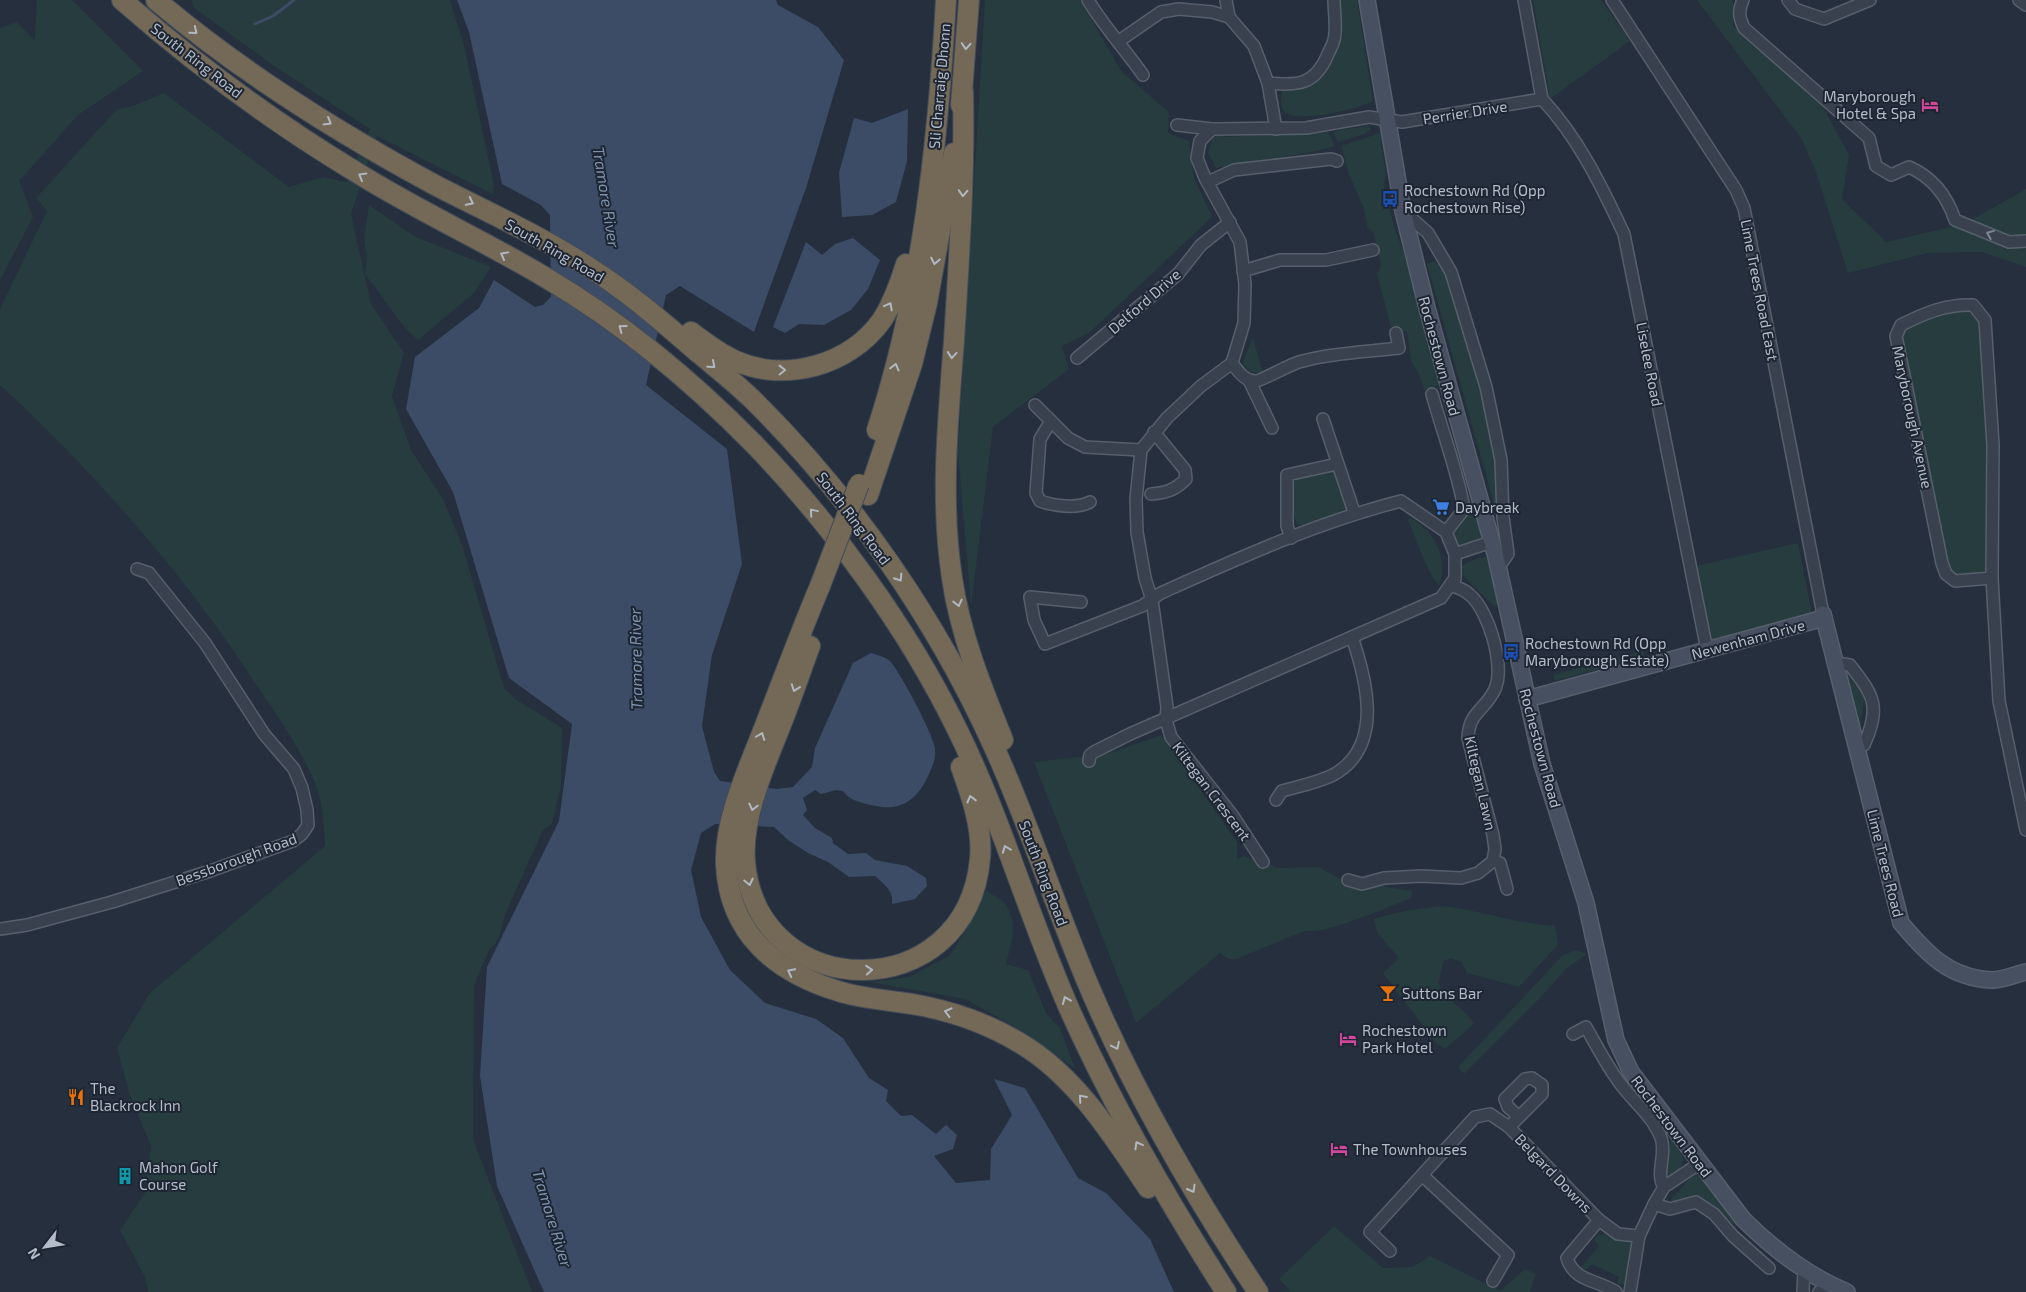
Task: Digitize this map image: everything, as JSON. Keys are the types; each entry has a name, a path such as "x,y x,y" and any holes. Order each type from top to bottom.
{"highway":[{"name":"South Ring Road","path":"122,0 203,66 314,146 398,197 547,278 624,329 726,416 758,448 825,527 895,621 924,667 958,731 981,783 1045,952 1098,1070 1182,1224 1226,1292"},
{"name":"South Ring Road","path":"156,0 216,49 313,113 432,183 547,242 662,316 753,400 834,488 898,575 947,657 993,746 1088,986 1159,1132 1207,1215 1258,1292"},
{"name":"Sli Charraig Dhonn","path":"930,173 943,63 946,0"},
{"name":"Sli Charraig Dhonn","path":"963,92 969,0"},
{"path":"963,92 927,303 901,400 863,490 751,780 738,834 726,863 729,888 748,933 766,954 782,967 839,992 922,1006 962,1016 996,1030 1023,1045 1048,1064 1071,1085 1106,1126 1173,1225 1226,1292"},
{"path":"963,92 964,170 944,487 952,580 975,669 1036,822 1088,986"},
{"path":"662,316 736,361 769,370 802,369 832,362 858,344 881,320 899,288 930,173"},
{"path":"863,490 898,356 920,252 930,173"},
{"path":"738,834 751,890 762,915 778,936 796,951 820,963 844,970 870,971 896,967 920,955 944,939 959,920 976,881 980,857 978,829 970,792 955,753 895,621"}],"main road":[{"name":"Rochestown Road","path":"1367,0 1403,211 1427,308 1492,542 1542,764 1586,902 1616,1040 1631,1072 1727,1199 1761,1237 1804,1268 1824,1288 1847,1292"},
{"name":"Newenham Drive","path":"1528,699 1708,650 1823,616"},
{"name":"Lime Trees Road","path":"1823,616 1901,923 1926,953 1959,974 1994,980 2026,972"}],"street":[{"path":"1088,0 1103,25 1119,41 1143,75"},
{"path":"1226,0 1229,17 1254,46 1268,83 1276,129"},
{"path":"1268,83 1287,85 1306,82 1316,75 1324,65 1334,39 1334,0"},
{"path":"1524,0 1542,99"},
{"name":"Lime Trees Road East","path":"1612,0 1736,190 1744,208 1823,616"},
{"path":"1743,0 1739,8 1739,18 1744,28 1869,138 1876,166 1891,174 1909,167 1922,173 1945,197 1955,220 2009,242 2026,241"},
{"path":"1788,0 1795,9 1824,19 1870,0"},
{"path":"2019,0 2026,5"},
{"path":"1119,41 1160,12 1179,9 1212,12 1229,17"},
{"name":"Perrier Drive","path":"1177,125 1212,129 1306,128 1369,117 1402,122 1542,99"},
{"name":"Liselee Road","path":"1542,99 1571,136 1605,194 1624,234 1708,650"},
{"path":"1152,600 1137,532 1136,500 1141,450 1154,432 1201,386 1232,363 1244,323 1243,270 1240,242 1197,158 1200,141 1212,129"},
{"path":"1208,182 1234,170 1331,159 1337,161"},
{"path":"1403,211 1428,233 1451,272 1486,388 1501,460 1503,517 1508,554 1498,568"},
{"name":"Delford Drive","path":"1077,358 1178,274 1201,245 1230,222"},
{"path":"1243,270 1280,260 1326,260 1373,250"},
{"name":"Maryborough Avenue","path":"1992,578 1955,581 1946,574 1942,563 1896,336 1901,325 1930,311 1957,304 1973,305 1985,320 1993,445 1992,578 1999,701 2026,830"},
{"path":"1232,363 1241,375 1250,380 1258,381 1274,371 1315,358 1399,348 1396,333"},
{"path":"1250,380 1272,428"},
{"path":"1432,394 1460,486 1464,510 1446,532"},
{"path":"1035,405 1068,438 1085,448 1141,450"},
{"path":"1323,420 1354,512"},
{"path":"1051,422 1040,439 1036,493 1040,501 1050,505 1083,505 1090,502"},
{"path":"1151,494 1165,493 1178,488 1186,479 1185,470 1154,432"},
{"path":"1291,538 1287,526 1287,475 1337,464"},
{"path":"1081,602 1030,597 1034,620 1045,644 1142,606 1179,586 1354,512 1400,500 1446,532 1455,554 1455,578 1441,598 1094,752 1090,755 1089,761"},
{"path":"1455,554 1492,542"},
{"name":"Bessborough Road","path":"0,929 50,919 213,870 293,840 302,834 308,825 308,810 294,769 264,734 205,643 149,573 137,569"},
{"name":"Kiltegan Lawn","path":"1455,578 1453,586 1470,594 1478,604 1494,640 1497,660 1496,686 1489,701 1469,724 1468,738 1493,835 1495,849 1493,861"},
{"name":"Kiltegan Crescent","path":"1152,600 1168,707 1166,720 1171,737 1233,816 1263,862"},
{"path":"1276,800 1282,791 1322,780 1334,774 1347,765 1360,748 1365,728 1368,692 1352,636"},
{"path":"1836,663 1850,665 1870,692 1874,710 1871,729 1864,745 1857,747"},
{"path":"1348,880 1362,884 1393,878 1461,878 1478,873 1493,861 1500,863 1507,889"},
{"path":"1573,1034 1586,1027 1611,1071 1653,1122 1662,1139 1661,1182 1664,1187"},
{"name":"Belgard Downs","path":"1390,1251 1370,1232 1475,1117 1490,1114 1509,1127 1599,1220 1618,1234 1639,1236"},
{"name":"Belgard Downs","path":"1509,1127 1518,1116"},
{"path":"1632,1292 1639,1236 1654,1204 1664,1187 1700,1163"},
{"path":"1423,1176 1508,1255 1493,1280"},
{"path":"1654,1204 1670,1209 1696,1202 1714,1214 1733,1236 1769,1268"},
{"name":"Belgard Downs","path":"1599,1220 1568,1258 1570,1267 1586,1280 1609,1287 1616,1292"},
{"path":"1803,1292 1804,1268"}],"green space":[{"path":"37,0 72,0 143,71 78,115 19,181 33,217 0,280 0,28 17,22 35,41"},
{"path":"192,0 450,0 464,45 494,185 493,194 377,136 351,214 371,304 404,353 392,396 411,450 443,499 462,545 504,688 515,699 562,728 561,785 552,824 543,830 504,917 500,935 489,950 474,986 473,1139 532,1292 148,1292 145,1277 120,1230 145,1193 151,1146 130,1095 117,1048 150,993 325,846 322,811 316,785 293,741 230,645 200,605 170,566 105,490 0,385 0,309 47,211 36,198 117,109 133,106 164,93 289,187 323,177 347,182 370,129 277,68 193,7"},
{"path":"985,0 1080,0 1122,72 1169,112 1168,133 1189,141 1194,178 1212,217 1089,333 1062,346 1069,369 993,427 971,607 958,451"},
{"path":"1340,0 1357,0 1373,101 1355,108 1314,116 1292,115 1285,112 1282,107 1282,89 1304,89 1315,83 1324,65 1339,49"},
{"path":"1533,0 1601,0 1630,41 1550,99"},
{"path":"1697,0 1733,0 1733,26 1821,103 1849,155 1842,199 1886,242 1964,224 2026,189 2026,267 1981,252 1928,253 1848,273 1816,172 1801,138"},
{"path":"1368,126 1371,129 1365,134 1338,142 1333,131"},
{"path":"1328,132 1335,146 1312,152 1216,168 1208,153 1213,138 1217,135 1225,137"},
{"path":"1380,133 1386,174 1384,187 1387,202 1409,265 1439,386 1424,389 1419,374 1411,361 1407,331 1395,331 1391,327 1377,274 1381,265 1374,234 1367,226 1364,209 1349,174 1341,146"},
{"path":"369,205 414,236 491,267 474,293 418,340 405,328 365,274 367,260 364,238"},
{"path":"1435,261 1449,277 1484,390 1498,461 1503,536 1427,264"},
{"path":"1967,305 1985,324 1992,578 1955,581 1946,574 1896,336 1901,325"},
{"path":"1253,337 1263,373 1251,372 1242,364"},
{"path":"1331,470 1336,471 1347,509 1304,525 1297,525 1292,506 1292,485 1299,476"},
{"path":"1472,496 1481,537 1458,547 1453,543 1454,532 1468,515"},
{"path":"1410,518 1426,530 1438,547 1442,566 1439,586 1429,571 1408,520"},
{"path":"1798,543 1812,614 1712,641 1696,566"},
{"path":"1487,557 1499,603 1495,607 1460,573 1462,566 1465,564"},
{"path":"1643,650 1645,657 1554,681 1554,675"},
{"path":"1849,672 1865,691 1860,731 1843,674"},
{"path":"1162,735 1237,842 1237,860 1243,856 1256,860 1260,865 1268,863 1276,868 1318,867 1348,883 1412,891 1411,898 1341,925 1314,931 1307,930 1236,959 1229,959 1220,953 1136,1023 1034,762 1106,754"},
{"path":"986,891 1005,903 1012,919 1013,927 1006,964 1028,970 1046,1013 1060,1028 1075,1069 1029,1035 965,999 870,982 909,977 949,956 964,934"},
{"path":"1442,906 1527,923 1555,926 1558,945 1519,987 1467,973 1461,962 1451,958 1444,961 1438,983 1446,995 1474,1024 1445,1049 1437,1044 1383,973 1399,958 1378,934 1373,919 1409,910"},
{"path":"1575,950 1587,954 1566,969 1464,1074 1458,1067 1562,956"},
{"path":"1670,1136 1684,1159 1678,1172 1665,1184 1669,1161"},
{"path":"1697,1171 1738,1228 1704,1201 1670,1204 1672,1198"},
{"path":"1334,1226 1383,1268 1413,1267 1430,1256 1500,1291 1525,1269 1536,1274 1530,1292 1276,1292 1290,1291 1279,1279"},
{"path":"1606,1231 1638,1244 1627,1285 1617,1284 1619,1277 1592,1264 1585,1270 1580,1268 1599,1246 1594,1240 1599,1234 1602,1235"}],"water":[{"name":"Tramore River","path":"457,0 776,0 778,5 818,27 844,60 806,188 754,332 680,286 666,295 646,385 727,449 742,564 712,655 702,726 714,772 720,781 777,789 793,787 812,767 815,748 853,663 871,653 889,660 908,689 933,741 935,759 925,782 909,801 894,807 862,803 850,798 843,791 836,790 821,794 815,790 803,798 807,810 803,815 815,828 832,838 833,843 848,854 866,853 875,860 907,866 926,878 927,886 915,899 892,904 890,892 875,876 849,877 828,862 808,853 788,840 774,827 715,824 701,833 691,870 701,917 730,970 765,1003 816,1019 843,1038 869,1078 888,1090 886,1101 901,1116 912,1115 936,1134 946,1125 957,1135 953,1149 934,1156 956,1183 990,1180 991,1149 1012,1115 994,1079 1025,1088 1078,1178 1106,1193 1150,1239 1174,1292 544,1292 497,1186 480,1076 487,967 559,821 572,724 509,678 453,492 406,409 415,357 479,308 494,280 535,307 543,305 551,297 550,215 541,205 502,184 469,32"},
{"path":"908,109 907,161 896,202 872,215 842,217 839,173 854,118 872,123"},
{"path":"853,238 880,260 868,289 851,310 824,325 799,324 785,333 773,327 806,242 822,255 835,244"}],"waterway":[{"path":"255,24 273,16 294,0"}],"place":[{"name":"Maryborough Hotel & Spa","path":"1930,105"},
{"name":"Rochestown Rd (Opp Rochestown Rise)","path":"1390,199"},
{"name":"Daybreak","path":"1441,507"},
{"name":"Rochestown Rd (Opp Maryborough Estate)","path":"1511,652"},
{"name":"Suttons Bar","path":"1388,993"},
{"name":"Rochestown Park Hotel","path":"1348,1039"},
{"name":"The Blackrock Inn","path":"76,1097"},
{"name":"The Townhouses","path":"1339,1149"},
{"name":"Mahon Golf Course","path":"125,1176"}]}
